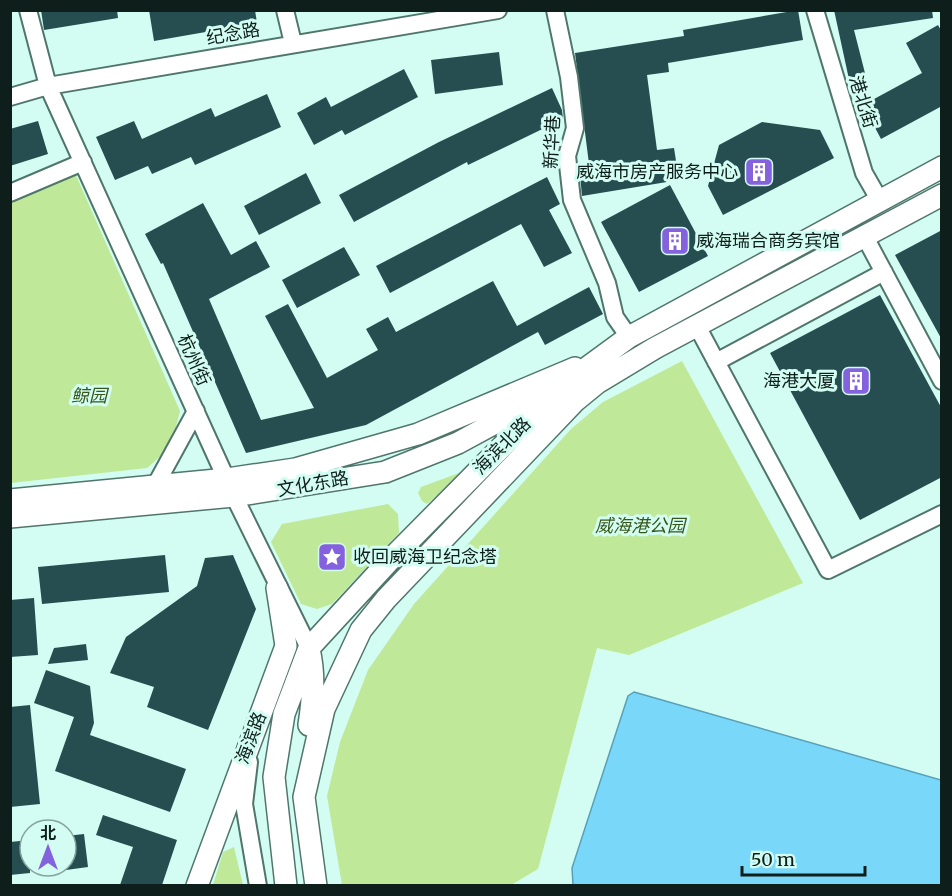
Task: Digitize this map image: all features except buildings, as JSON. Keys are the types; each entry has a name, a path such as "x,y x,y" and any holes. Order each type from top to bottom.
{"main road":[{"name":"海滨北路","path":"286,885 274,777 284,714 309,648 390,560 562,386 628,337 942,167"},
{"name":"海滨北路","path":"316,885 304,797 324,709 361,630 386,599 574,401 597,383 645,354 942,195"},
{"path":"10,500 155,486 230,488 418,434 604,355 645,354"},
{"name":"文化东路","path":"10,517 230,488 385,472 458,443 562,386 597,383"},
{"name":"海滨路","path":"197,885 286,646 277,588"},
{"path":"304,797 314,693 309,648"}],"street":[{"name":"杭州街","path":"28,10 48,86 230,488 277,588 309,648"},
{"path":"285,10 293,43"},
{"name":"纪念路","path":"10,97 48,86 474,12 498,10"},
{"name":"新华巷","path":"555,10 569,77 575,128 567,156 572,200 607,283 615,317 628,337"},
{"name":"港北街","path":"815,10 864,173 880,201"},
{"path":"10,193 83,162"},
{"path":"865,237 942,381"},
{"path":"716,362 884,272"},
{"path":"697,326 828,570 942,514"},
{"path":"155,486 196,411"},
{"path":"254,732 244,804 258,885"}],"green space":[{"name":"鲸园","path":"75,173 180,411 171,447 147,468 11,483 11,199"},
{"name":"威海港公园","path":"682,361 803,583 629,655 597,648 538,869 511,885 342,885 327,796 340,742 368,670 414,604 571,429 603,402"},
{"path":"467,470 427,504 422,501 418,493 421,487"},
{"path":"388,504 398,514 399,533 332,604 317,609 301,604 271,542 282,524"},
{"path":"234,847 243,885 213,885 223,852"}],"water":[{"path":"634,692 941,780 941,885 573,885 572,868 628,696"}],"place":[{"name":"威海市房产服务中心","path":"759,172"},
{"name":"威海瑞合商务宾馆","path":"675,241"},
{"name":"海港大厦","path":"856,381"},
{"name":"收回威海卫纪念塔","path":"332,557"}]}
